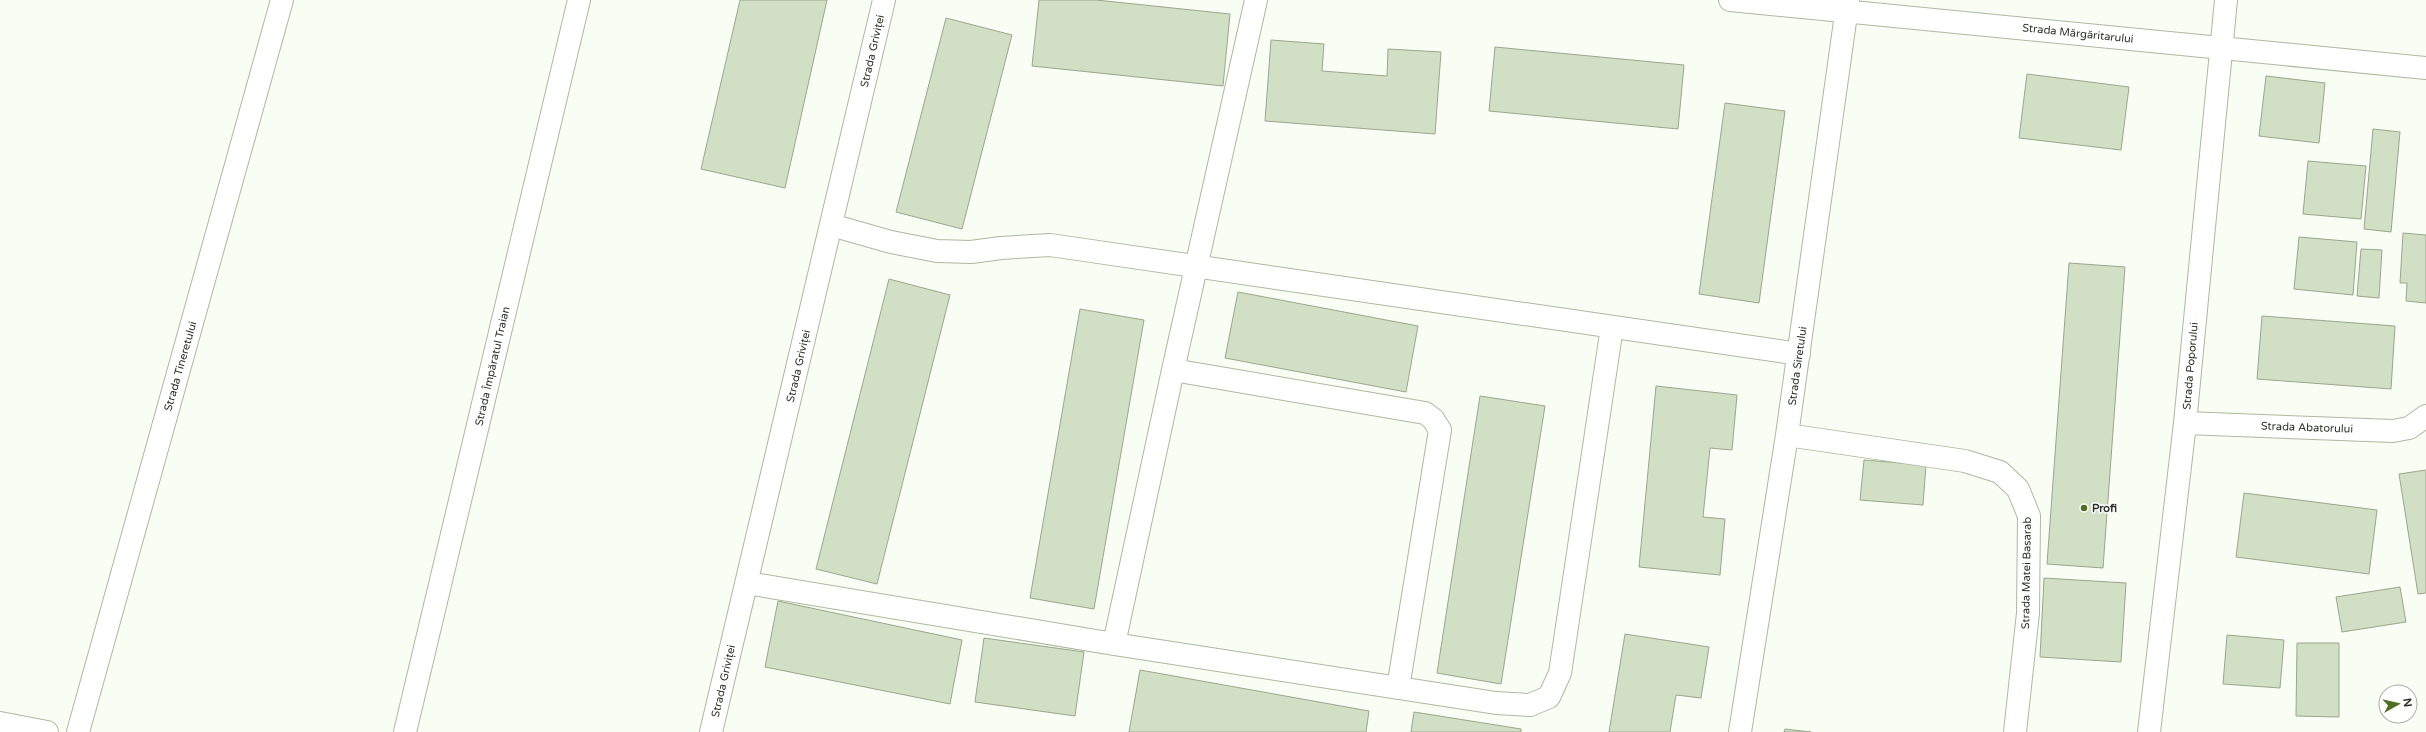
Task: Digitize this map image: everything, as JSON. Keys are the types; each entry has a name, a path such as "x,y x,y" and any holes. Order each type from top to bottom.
{"street":[{"name":"Strada Tineretului","path":"78,732 282,0"},
{"name":"Strada Împăratul Traian","path":"405,732 580,0"},
{"name":"Strada Griviței","path":"715,731 746,582 884,0"},
{"path":"1114,644 1172,370 1256,0"},
{"name":"Strada Mărgăritarului","path":"1730,0 1847,5 2221,48 2426,68"},
{"name":"Strada Poporului","path":"2149,732 2185,423 2226,0"},
{"name":"Strada Siretului","path":"1740,732 1788,435 1847,5"},
{"path":"831,225 891,242 937,250 971,252 1001,248 1050,245 1799,354"},
{"path":"746,582 1114,644 1398,688 1510,704 1530,705 1548,696 1560,673 1612,327"},
{"path":"1172,370 1425,412 1433,419 1440,430 1398,688"},
{"name":"Strada Abatorului","path":"2185,423 2393,431 2409,428 2426,416"},
{"name":"Strada Matei Basarab","path":"1788,435 1965,461 2000,472 2018,489 2029,516 2028,606 2016,732"},
{"path":"0,723 47,732"}],"building":[{"path":"740,0 827,0 785,188 701,169"},
{"path":"1039,0 1096,0 1230,14 1223,86 1032,66"},
{"path":"946,18 1012,35 962,229 896,212"},
{"path":"1271,40 1324,44 1322,71 1387,76 1388,49 1441,52 1435,134 1265,121"},
{"path":"1495,47 1684,65 1678,129 1489,111"},
{"path":"2027,74 2129,87 2121,150 2019,138"},
{"path":"2266,76 2325,83 2319,143 2259,136"},
{"path":"1725,103 1785,111 1759,303 1699,294"},
{"path":"2373,129 2400,132 2391,232 2364,229"},
{"path":"2308,161 2366,166 2361,219 2303,214"},
{"path":"2403,233 2426,235 2426,303 2406,301 2407,283 2400,283"},
{"path":"2299,237 2357,242 2353,295 2294,289"},
{"path":"2361,249 2382,250 2379,298 2357,296"},
{"path":"2069,263 2125,267 2103,568 2047,564"},
{"path":"889,279 950,295 877,584 816,569"},
{"path":"1238,292 1418,326 1406,392 1225,358"},
{"path":"1080,309 1144,320 1094,609 1030,598"},
{"path":"2262,316 2395,326 2391,389 2257,379"},
{"path":"1656,386 1737,395 1732,450 1710,448 1703,517 1725,519 1720,575 1639,567"},
{"path":"1480,396 1545,406 1501,684 1437,673"},
{"path":"1864,460 1926,465 1923,505 1860,500"},
{"path":"2426,470 2426,593 2418,594 2399,474"},
{"path":"2244,493 2377,510 2369,574 2236,557"},
{"path":"2044,578 2126,583 2121,662 2040,657"},
{"path":"2400,587 2406,622 2342,632 2336,597"},
{"path":"778,601 962,640 950,704 765,667"},
{"path":"1625,634 1709,647 1701,698 1676,695 1670,732 1609,732"},
{"path":"2227,635 2284,640 2280,688 2223,684"},
{"path":"984,638 1084,652 1075,716 975,702"},
{"path":"2297,643 2339,643 2339,717 2296,716"},
{"path":"1140,670 1369,711 1366,732 1129,732"},
{"path":"1414,712 1521,729 1521,732 1411,732"},
{"path":"1785,729 1811,732 1784,732"}],"place":[{"name":"Profi","path":"2084,508"}]}
